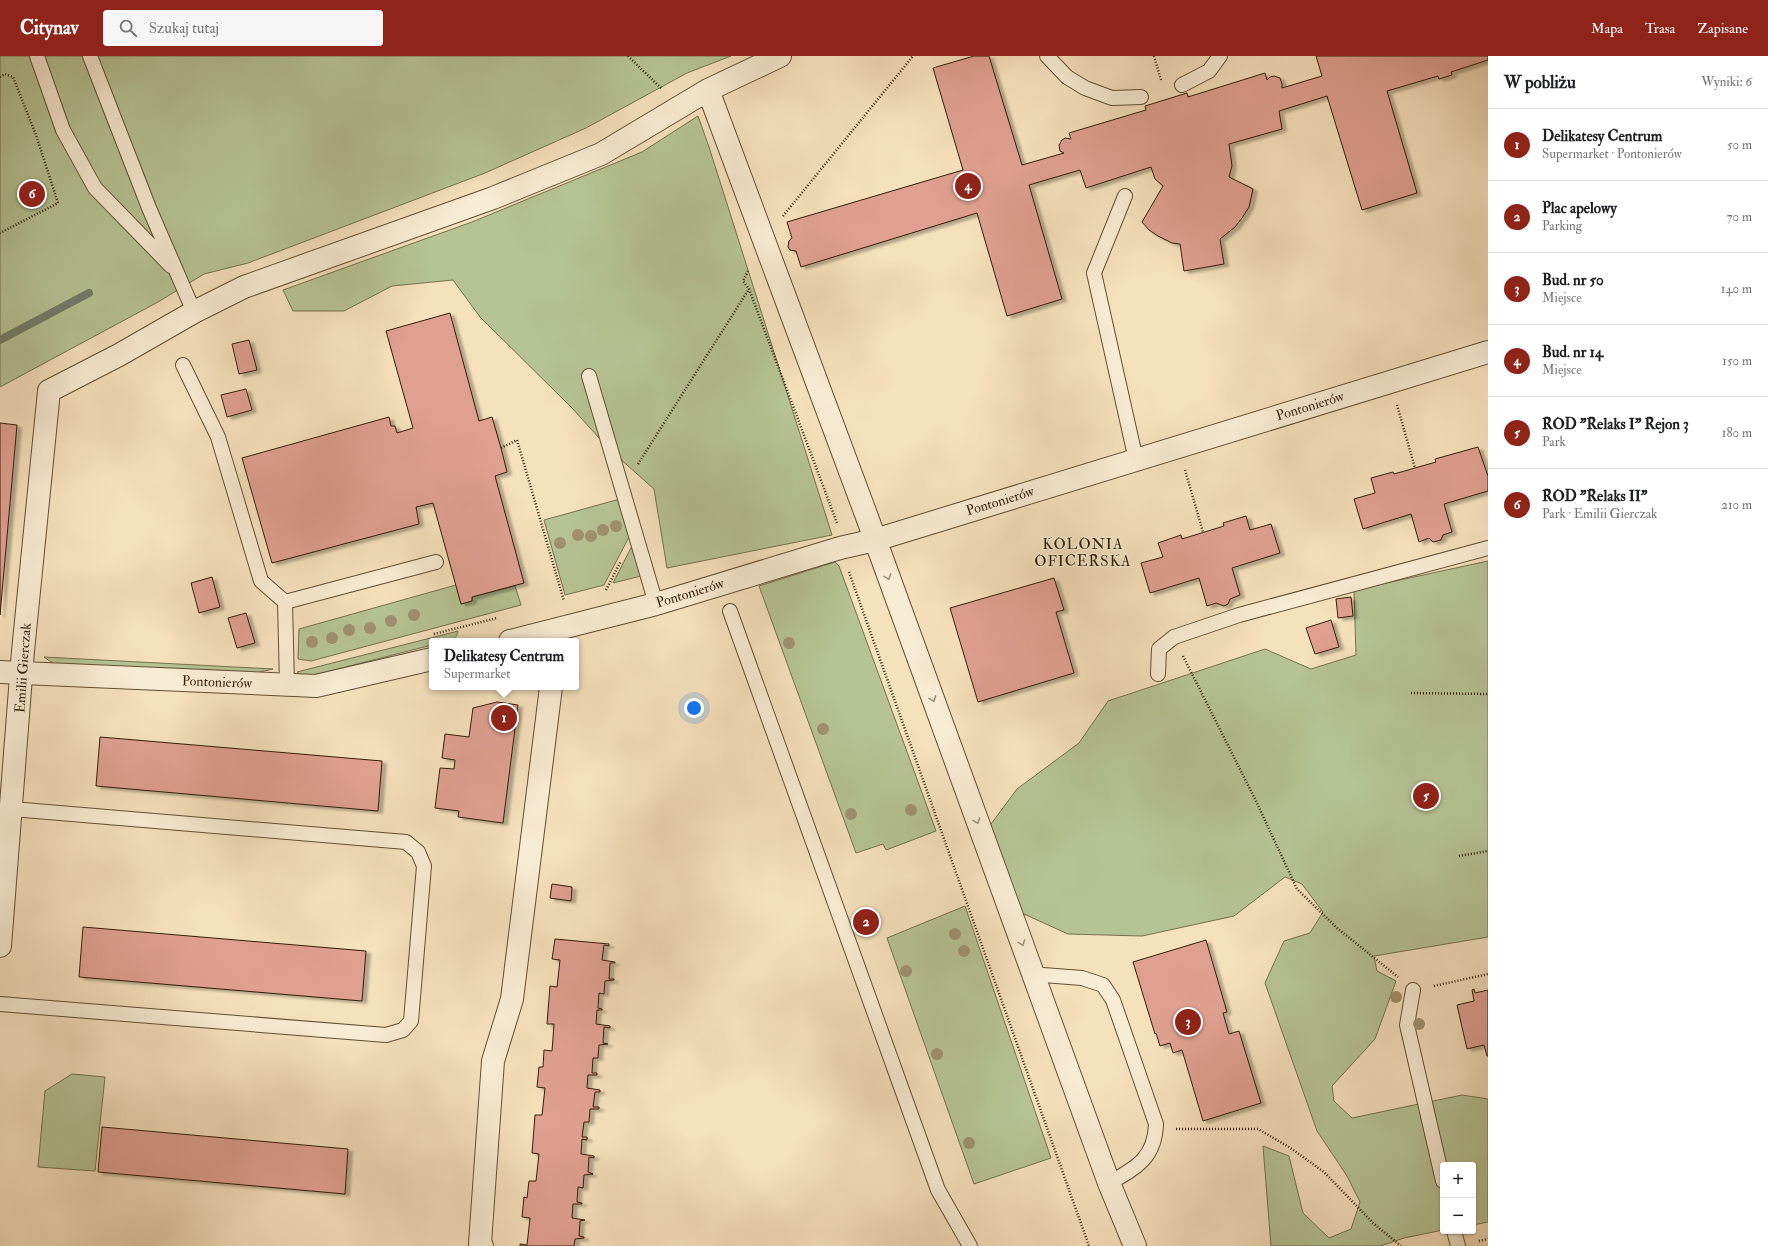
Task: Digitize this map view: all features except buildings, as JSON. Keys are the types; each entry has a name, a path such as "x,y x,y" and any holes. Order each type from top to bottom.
{"street":[{"path":"194,312 244,287 493,198 601,154 708,90 780,56"},
{"path":"708,90 875,540 1109,1183 1135,1246"},
{"name":"Emilii Gierczak","path":"0,946 23,673 24,644 49,390 120,355 194,312"},
{"name":"Pontonierów","path":"534,638 569,633 656,604 840,548 875,540 1488,352"},
{"name":"Pontonierów","path":"0,672 316,686 429,660"},
{"path":"482,1246 480,1243 493,1061 512,999 551,690"}],"lane":[{"path":"37,56 63,130 95,188 177,272"},
{"path":"90,56 149,208 194,312"},
{"path":"1047,56 1067,77 1085,88 1112,98 1141,97"},
{"path":"1182,85 1208,70 1220,56"},
{"path":"1125,196 1094,273 1136,460"},
{"path":"183,365 218,437 261,581 286,602 287,685"},
{"path":"589,376 656,604"},
{"path":"1158,674 1159,649 1174,637 1239,615 1488,548"},
{"path":"286,602 436,562"},
{"path":"730,611 938,1190 970,1246"},
{"path":"0,1004 386,1035 403,1030 411,1021 424,866 418,852 406,842 12,809"},
{"path":"1035,979 1043,975 1082,978 1103,985 1113,1000 1156,1124 1156,1128 1155,1140 1147,1155 1135,1169 1109,1183"},
{"path":"1413,990 1407,1025 1440,1168"},
{"path":"1455,1234 1458,1246"}],"path":[{"path":"628,56 670,96 672,111"},
{"path":"913,56 764,240 743,281 749,289 839,528 840,548 1089,1246"},
{"path":"1154,56 1162,84"},
{"path":"0,77 6,74 13,77 36,135 58,203 0,233"},
{"path":"36,135 42,134"},
{"path":"622,489 749,289"},
{"path":"1391,381 1415,468"},
{"path":"501,448 516,440 564,601"},
{"path":"1178,447 1203,532"},
{"path":"605,591 613,589"},
{"path":"556,603 571,600"},
{"path":"427,635 503,616"},
{"path":"1174,637 1255,799 1297,889 1337,928 1413,990 1488,974"},
{"path":"1411,693 1488,694"},
{"path":"1459,856 1488,851"},
{"path":"1156,1128 1258,1129 1289,1147 1324,1172 1373,1223 1401,1246"}],"green space":[{"path":"0,56 731,56 687,73 586,128 485,173 248,263 204,274 158,302 0,387"},
{"path":"698,116 832,535 667,568 654,489 609,449 572,408 480,317 453,280 392,286 344,311 293,311 283,290 472,222 642,152"},
{"path":"620,499 630,535 604,585 565,595 544,520"},
{"path":"633,544 641,576 613,583"},
{"path":"1488,561 1488,937 1374,956 1377,971 1396,981 1375,1039 1332,1086 1334,1101 1352,1118 1462,1095 1488,1099 1488,1222 1476,1224 1476,1162 1440,1162 1440,1231 1404,1238 1380,1246 1271,1246 1263,1146 1289,1156 1303,1213 1329,1238 1351,1229 1360,1202 1347,1176 1317,1131 1265,983 1284,941 1310,933 1323,912 1302,884 1285,877 1234,916 1142,936 1068,934 1024,914 1016,949 988,828 1017,789 1079,743 1108,701 1265,649 1311,669 1356,655 1354,590"},
{"path":"835,562 839,566 936,831 886,850 883,844 856,853 759,586"},
{"path":"456,585 461,604 472,601 472,597 515,586 521,605 311,661 298,659 299,629"},
{"path":"458,631 455,638 431,638"},
{"path":"429,638 429,646 314,675 301,675 297,672"},
{"path":"44,657 273,669 251,674 54,664"},
{"path":"965,906 1051,1158 974,1184 887,938"},
{"path":"72,1074 105,1077 95,1171 38,1167 45,1091"}],"waterway":[{"path":"0,340 89,293"}],"place":[{"name":"Bud. nr 14","path":"968,186"},
{"name":"ROD \"Relaks II\"","path":"32,194"},
{"name":"Delikatesy Centrum","path":"504,718"},
{"name":"ROD \"Relaks I\" Rejon 3","path":"1426,796"},
{"name":"Plac apelowy","path":"866,922"},
{"name":"Bud. nr 50","path":"1188,1022"}],"district":[{"name":"KOLONIA OFICERSKA","path":"1083,552"}]}
